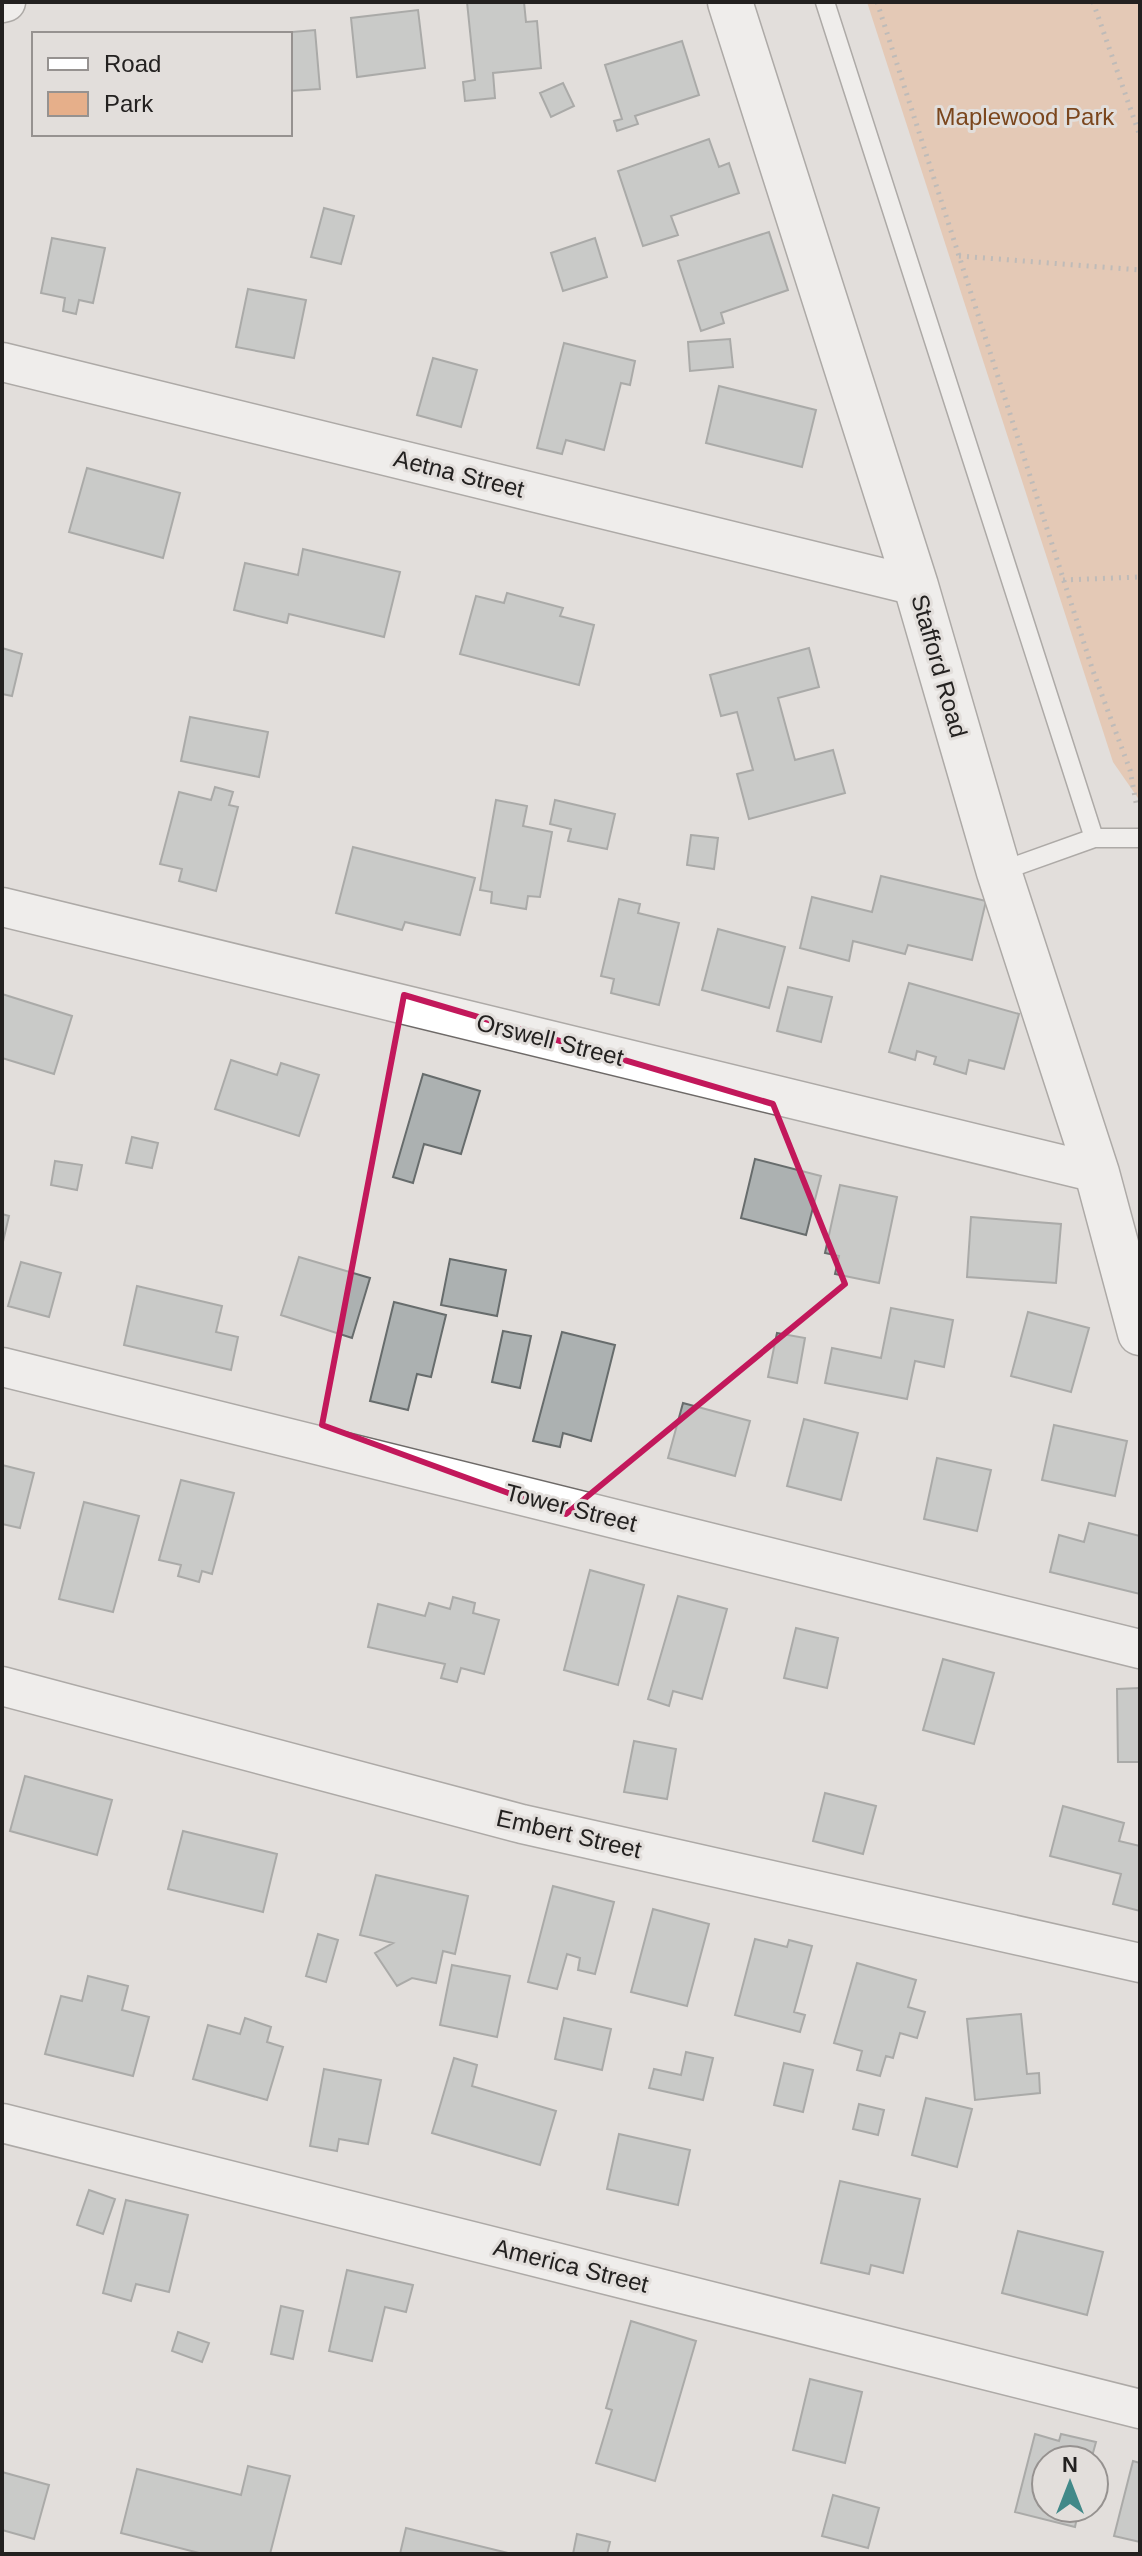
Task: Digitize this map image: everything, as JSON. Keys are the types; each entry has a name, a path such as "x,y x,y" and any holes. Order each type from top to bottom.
{"street":[{"name":"Stafford Road","path":"730,2 916,586 999,872 1097,1173 1130,1261 1140,1333"},
{"name":"Aetna Street","path":"2,362 916,586"},
{"name":"Orswell Street","path":"2,907 1097,1173"},
{"name":"Tower Street","path":"2,1367 1140,1649"},
{"name":"Embert Street","path":"2,1686 522,1824 1140,1963"},
{"name":"America Street","path":"2,2123 1140,2409"}],"lane":[{"path":"825,2 1094,838"},
{"path":"999,872 1094,838 1140,838"}],"path":[{"path":"877,2 1063,580 1130,770 1140,821"},
{"path":"1093,2 1140,136"},
{"path":"959,256 1140,270"},
{"path":"1063,580 1140,577"}],"highlighted area":[{"path":"404,995 773,1104 845,1284 566,1514 322,1425"}],"green space":[{"name":"Maplewood Park","path":"867,2 1140,2 1140,801 1113,762"}],"building":[{"path":"467,2 524,2 526,22 537,21 541,68 493,73 495,98 465,101 463,82 475,80"},
{"path":"418,10 425,68 357,77 351,18"},
{"path":"315,30 320,89 292,91 292,32"},
{"path":"682,41 699,95 635,116 638,124 617,131 614,121 622,119 605,65"},
{"path":"563,83 574,106 551,117 540,93"},
{"path":"709,139 719,167 729,163 739,193 671,216 678,235 643,246 618,171"},
{"path":"324,208 354,216 341,264 311,257"},
{"path":"769,232 788,290 721,313 724,323 701,331 678,261"},
{"path":"52,238 105,248 93,303 79,300 76,314 63,311 65,298 41,293"},
{"path":"595,238 607,277 563,291 551,253"},
{"path":"248,289 306,300 294,358 236,347"},
{"path":"730,339 733,367 690,371 688,342"},
{"path":"564,343 635,361 630,385 621,383 604,450 566,440 562,454 537,448"},
{"path":"433,358 477,370 461,427 417,415"},
{"path":"719,386 816,410 802,467 706,443"},
{"path":"87,468 180,493 163,558 69,532"},
{"path":"303,549 400,572 384,637 289,614 287,623 234,610 245,563 298,575"},
{"path":"507,593 563,608 560,616 594,625 579,685 460,654 476,596 504,603"},
{"path":"2,648 22,654 12,696 2,694"},
{"path":"809,648 819,687 778,698 795,760 833,750 845,793 749,819 737,774 753,770 737,712 721,716 710,675"},
{"path":"190,717 268,732 259,777 181,761"},
{"path":"215,787 233,792 229,805 238,807 216,891 179,881 182,869 160,864 179,792 211,800"},
{"path":"496,800 527,806 523,826 552,832 540,897 528,896 526,909 491,903 492,892 480,890"},
{"path":"555,800 615,814 607,849 568,841 571,829 550,824"},
{"path":"691,835 718,838 714,869 687,865"},
{"path":"353,847 475,878 460,935 405,922 402,930 336,913"},
{"path":"881,876 986,901 972,960 908,945 905,954 853,941 849,961 800,948 812,897 872,912"},
{"path":"619,899 640,904 638,913 679,923 659,1005 611,993 614,979 601,976"},
{"path":"718,929 785,947 769,1008 702,990"},
{"path":"909,983 1019,1014 1004,1069 969,1060 966,1074 934,1064 936,1057 917,1051 915,1060 889,1052"},
{"path":"788,987 832,997 821,1042 777,1031"},
{"path":"2,994 72,1016 54,1074 2,1058"},
{"path":"231,1060 277,1075 281,1063 319,1075 299,1136 215,1109"},
{"path":"423,1074 480,1091 461,1154 424,1144 413,1183 393,1177"},
{"path":"132,1137 158,1143 152,1168 126,1163"},
{"path":"755,1159 821,1176 806,1235 741,1218"},
{"path":"55,1161 82,1165 77,1190 51,1185"},
{"path":"840,1185 897,1197 879,1283 835,1274 839,1256 825,1253"},
{"path":"2,1214 9,1216 2,1246"},
{"path":"971,1217 1061,1224 1056,1283 967,1277"},
{"path":"299,1257 370,1278 352,1338 281,1315"},
{"path":"450,1259 506,1270 497,1316 441,1305"},
{"path":"21,1262 61,1273 49,1317 8,1306"},
{"path":"137,1286 222,1306 216,1332 238,1337 231,1370 124,1345"},
{"path":"394,1302 446,1315 431,1377 417,1374 408,1410 370,1401"},
{"path":"891,1308 953,1320 944,1367 915,1361 907,1399 825,1383 832,1348 881,1358"},
{"path":"1028,1312 1089,1328 1071,1392 1011,1376"},
{"path":"503,1331 531,1336 520,1388 492,1382"},
{"path":"562,1332 615,1345 591,1441 563,1433 560,1447 533,1441"},
{"path":"777,1333 805,1338 797,1383 768,1377"},
{"path":"683,1403 750,1421 735,1476 668,1458"},
{"path":"804,1419 858,1433 841,1500 787,1486"},
{"path":"1054,1425 1127,1441 1115,1496 1042,1480"},
{"path":"937,1458 991,1470 977,1531 924,1519"},
{"path":"2,1465 34,1473 20,1528 2,1524"},
{"path":"181,1480 234,1493 212,1574 202,1571 199,1582 178,1576 181,1565 159,1560"},
{"path":"84,1502 139,1516 113,1612 59,1599"},
{"path":"1089,1523 1140,1536 1140,1594 1050,1572 1059,1535 1084,1542"},
{"path":"590,1570 644,1585 618,1685 564,1670"},
{"path":"678,1596 727,1609 702,1699 673,1691 669,1706 648,1699"},
{"path":"453,1597 475,1603 473,1613 499,1620 484,1674 461,1668 457,1682 441,1678 445,1664 368,1647 378,1604 425,1616 429,1603 450,1609"},
{"path":"796,1628 838,1638 827,1688 784,1678"},
{"path":"943,1659 994,1673 974,1744 923,1730"},
{"path":"1139,1688 1140,1762 1118,1762 1117,1689"},
{"path":"634,1741 676,1749 667,1799 624,1792"},
{"path":"25,1776 112,1800 97,1855 10,1831"},
{"path":"825,1793 876,1806 863,1854 813,1841"},
{"path":"1063,1806 1124,1823 1119,1841 1140,1846 1140,1911 1113,1904 1121,1874 1050,1856"},
{"path":"183,1831 277,1854 263,1912 168,1889"},
{"path":"376,1875 468,1896 455,1954 443,1951 436,1983 412,1978 397,1986 375,1953 393,1943 360,1935"},
{"path":"553,1886 614,1902 595,1974 578,1970 580,1958 567,1954 557,1989 528,1982"},
{"path":"653,1909 709,1924 687,2006 631,1992"},
{"path":"318,1934 338,1940 326,1982 306,1976"},
{"path":"755,1939 787,1947 789,1940 812,1946 794,2012 805,2015 800,2032 735,2015"},
{"path":"857,1963 916,1980 908,2007 925,2012 917,2038 900,2033 893,2058 886,2056 880,2076 857,2070 862,2051 834,2043"},
{"path":"452,1965 510,1976 497,2037 440,2025"},
{"path":"88,1976 128,1986 122,2010 149,2017 133,2076 45,2054 61,1996 82,2001"},
{"path":"1021,2014 1027,2074 1039,2073 1040,2093 975,2100 967,2019"},
{"path":"245,2018 271,2027 267,2042 283,2047 267,2100 193,2079 208,2025 240,2034"},
{"path":"564,2018 611,2029 602,2070 555,2059"},
{"path":"686,2052 713,2058 703,2100 649,2088 654,2069 681,2075"},
{"path":"454,2058 477,2065 472,2086 556,2111 540,2165 432,2133"},
{"path":"784,2063 813,2070 803,2112 774,2105"},
{"path":"324,2069 381,2080 368,2144 339,2139 337,2151 310,2146"},
{"path":"926,2098 972,2109 957,2167 912,2155"},
{"path":"859,2104 884,2110 878,2135 853,2129"},
{"path":"619,2134 690,2150 678,2205 607,2189"},
{"path":"840,2181 920,2199 903,2273 871,2265 869,2274 821,2263"},
{"path":"89,2190 115,2199 103,2234 77,2225"},
{"path":"126,2200 188,2215 169,2292 136,2284 131,2301 103,2293"},
{"path":"1018,2231 1103,2252 1087,2315 1002,2293"},
{"path":"347,2270 413,2285 406,2312 385,2307 372,2361 329,2351"},
{"path":"281,2306 303,2311 293,2359 271,2354"},
{"path":"631,2321 696,2341 655,2481 596,2463 612,2410 606,2408"},
{"path":"178,2332 209,2343 202,2362 172,2351"},
{"path":"810,2379 862,2392 845,2463 793,2450"},
{"path":"1035,2434 1059,2441 1061,2434 1096,2442 1095,2444 1032,2444"},
{"path":"1030,2454 1030,2516 1015,2512"},
{"path":"1133,2461 1140,2463 1140,2542 1114,2536"},
{"path":"248,2466 290,2476 270,2554 203,2554 121,2533 137,2469 241,2495"},
{"path":"2,2472 49,2485 34,2539 2,2530"},
{"path":"833,2495 879,2508 868,2548 822,2536"},
{"path":"406,2528 508,2553 400,2554"},
{"path":"577,2534 610,2542 607,2554 573,2554"}]}
